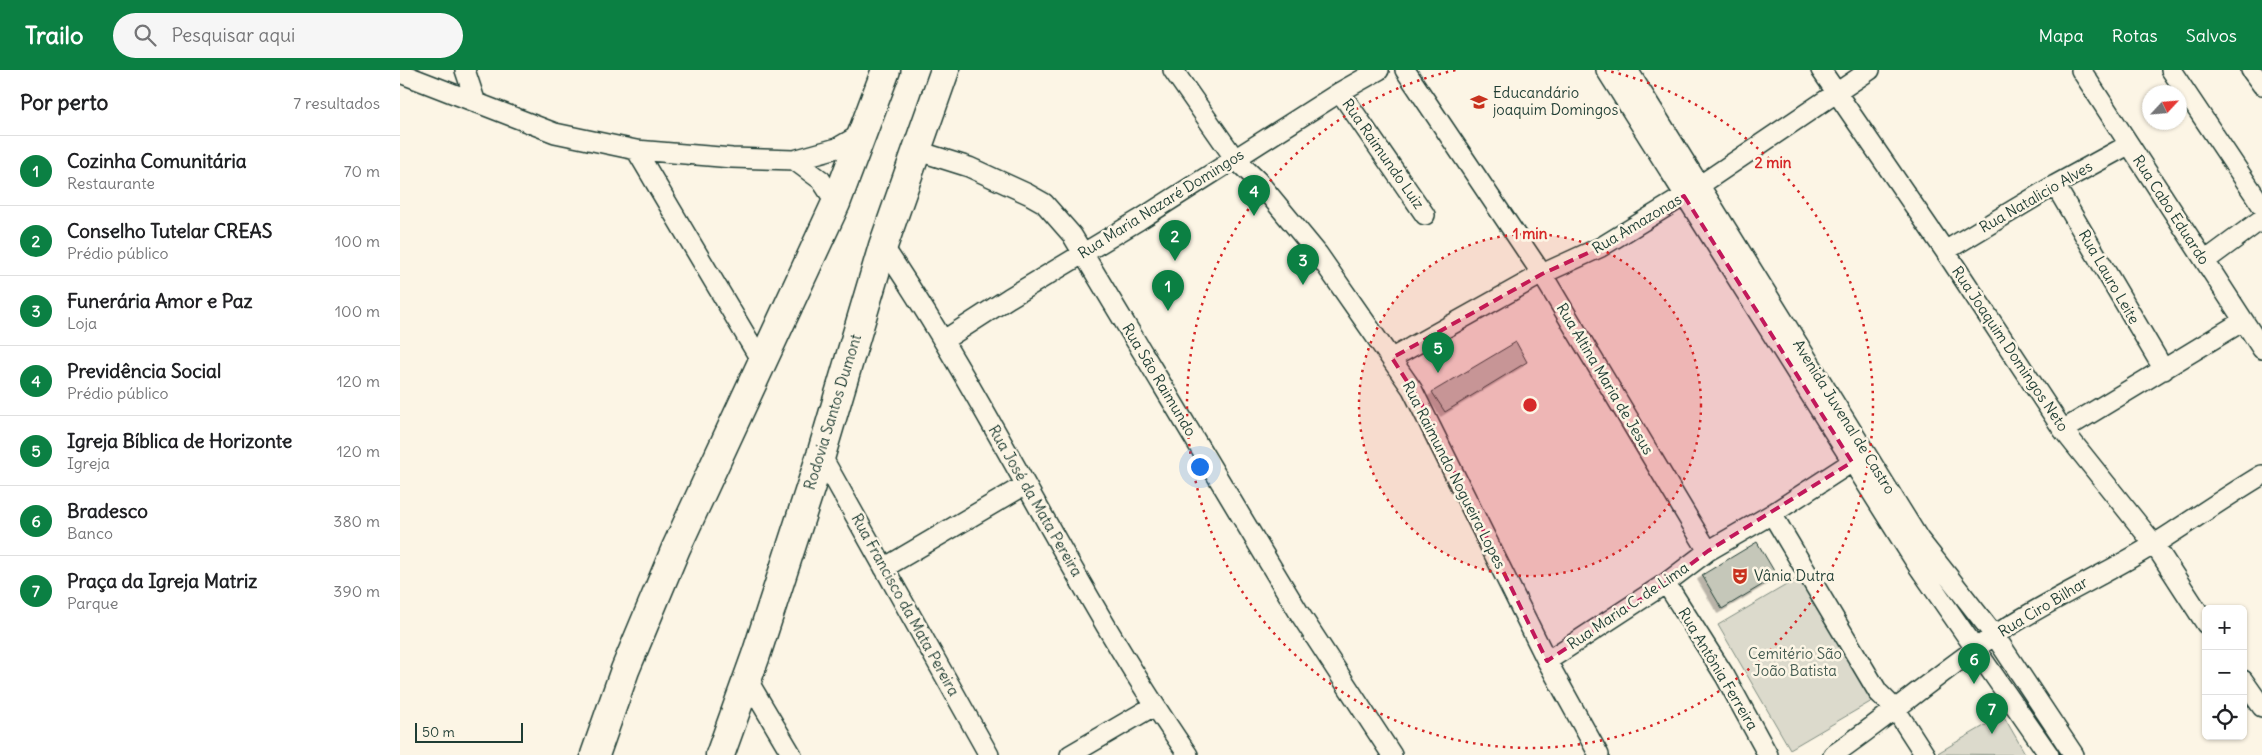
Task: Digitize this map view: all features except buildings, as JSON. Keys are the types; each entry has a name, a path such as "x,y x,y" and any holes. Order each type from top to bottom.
{"highway":[{"path":"595,755 625,670 676,548 836,203 886,70"},
{"name":"Rodovia Santos Dumont","path":"720,755 747,679 820,455 883,246 945,70"}],"street":[{"path":"465,70 476,103"},
{"name":"Rua Raimundo Nogueira Lopes","path":"1173,70 1235,159 1257,180 1318,254 1392,358 1421,403 1547,660 1600,755"},
{"name":"Rua Maria Nazaré Domingos","path":"944,340 1082,253 1139,220 1340,92 1379,70"},
{"name":"Rua Altina Maria de Jesus","path":"1405,70 1542,274 1708,550"},
{"name":"Avenida Juvenal de Castro","path":"1606,70 1918,566 2049,755"},
{"name":"Avenida Juvenal de Castro","path":"1628,70 1919,539 1995,636 2074,755"},
{"name":"Rua Joaquim Domingos Neto","path":"1821,70 1945,251 2063,430 2154,544 2202,618"},
{"name":"Rua Amazonas","path":"1392,358 1542,274 1601,246 1684,196 1870,70"},
{"name":"Rua Cabo Eduardo","path":"2081,70 2244,322 2261,344"},
{"path":"2171,70 2262,206"},
{"path":"2251,70 2262,85"},
{"path":"400,73 555,133 636,150 732,158 794,160 837,148 861,134"},
{"name":"Rua Raimundo Luiz","path":"1340,92 1425,215"},
{"name":"Rua Natalicio Alves","path":"1945,251 2055,185 2128,145"},
{"path":"636,150 762,361"},
{"name":"Rua São Raimundo","path":"916,150 997,178 1044,203 1072,235 1298,611 1392,755"},
{"path":"794,160 824,183 836,203"},
{"name":"Rua Lauro Leite","path":"2055,185 2164,370"},
{"path":"2205,261 2262,219"},
{"name":"Rua José da Mata Pereira","path":"883,246 944,340 1025,485 1154,706 1188,755"},
{"path":"2063,430 2244,322"},
{"name":"Rua Francisco da Mata Pereira","path":"820,455 989,755"},
{"path":"1708,550 1772,514 1852,462"},
{"name":"Rua Ciro Bilhar","path":"1833,755 1995,636 2051,600 2154,544 2262,475"},
{"path":"884,568 1025,485"},
{"path":"1772,514 1878,692 1896,710 1925,755"},
{"name":"Rua Maria C. de Lima","path":"1547,660 1666,583 1708,550"},
{"name":"Rua Antônia Ferreira","path":"1666,583 1724,676 1768,755"},
{"path":"747,679 792,755"},
{"path":"2247,686 2262,707"},
{"path":"1070,755 1154,706"}],"highlighted area":[{"path":"1684,196 1852,462 1708,551 1666,583 1547,661 1421,403 1392,358 1542,274 1601,247"}],"green space":[{"name":"Cemitério São João Batista","path":"1800,577 1872,701 1790,749 1718,625"},
{"path":"2003,715 2026,755 1936,754"}],"place":[{"name":"Educandário joaquim Domingos","path":"1479,102"},
{"name":"Previdência Social","path":"1254,216"},
{"name":"Conselho Tutelar CREAS","path":"1175,261"},
{"name":"Funerária Amor e Paz","path":"1303,285"},
{"name":"Cozinha Comunitária","path":"1168,311"},
{"name":"Igreja Bíblica de Horizonte","path":"1438,373"},
{"name":"Vânia Dutra","path":"1740,576"},
{"name":"Bradesco","path":"1974,684"},
{"name":"Praça da Igreja Matriz","path":"1992,734"}]}
